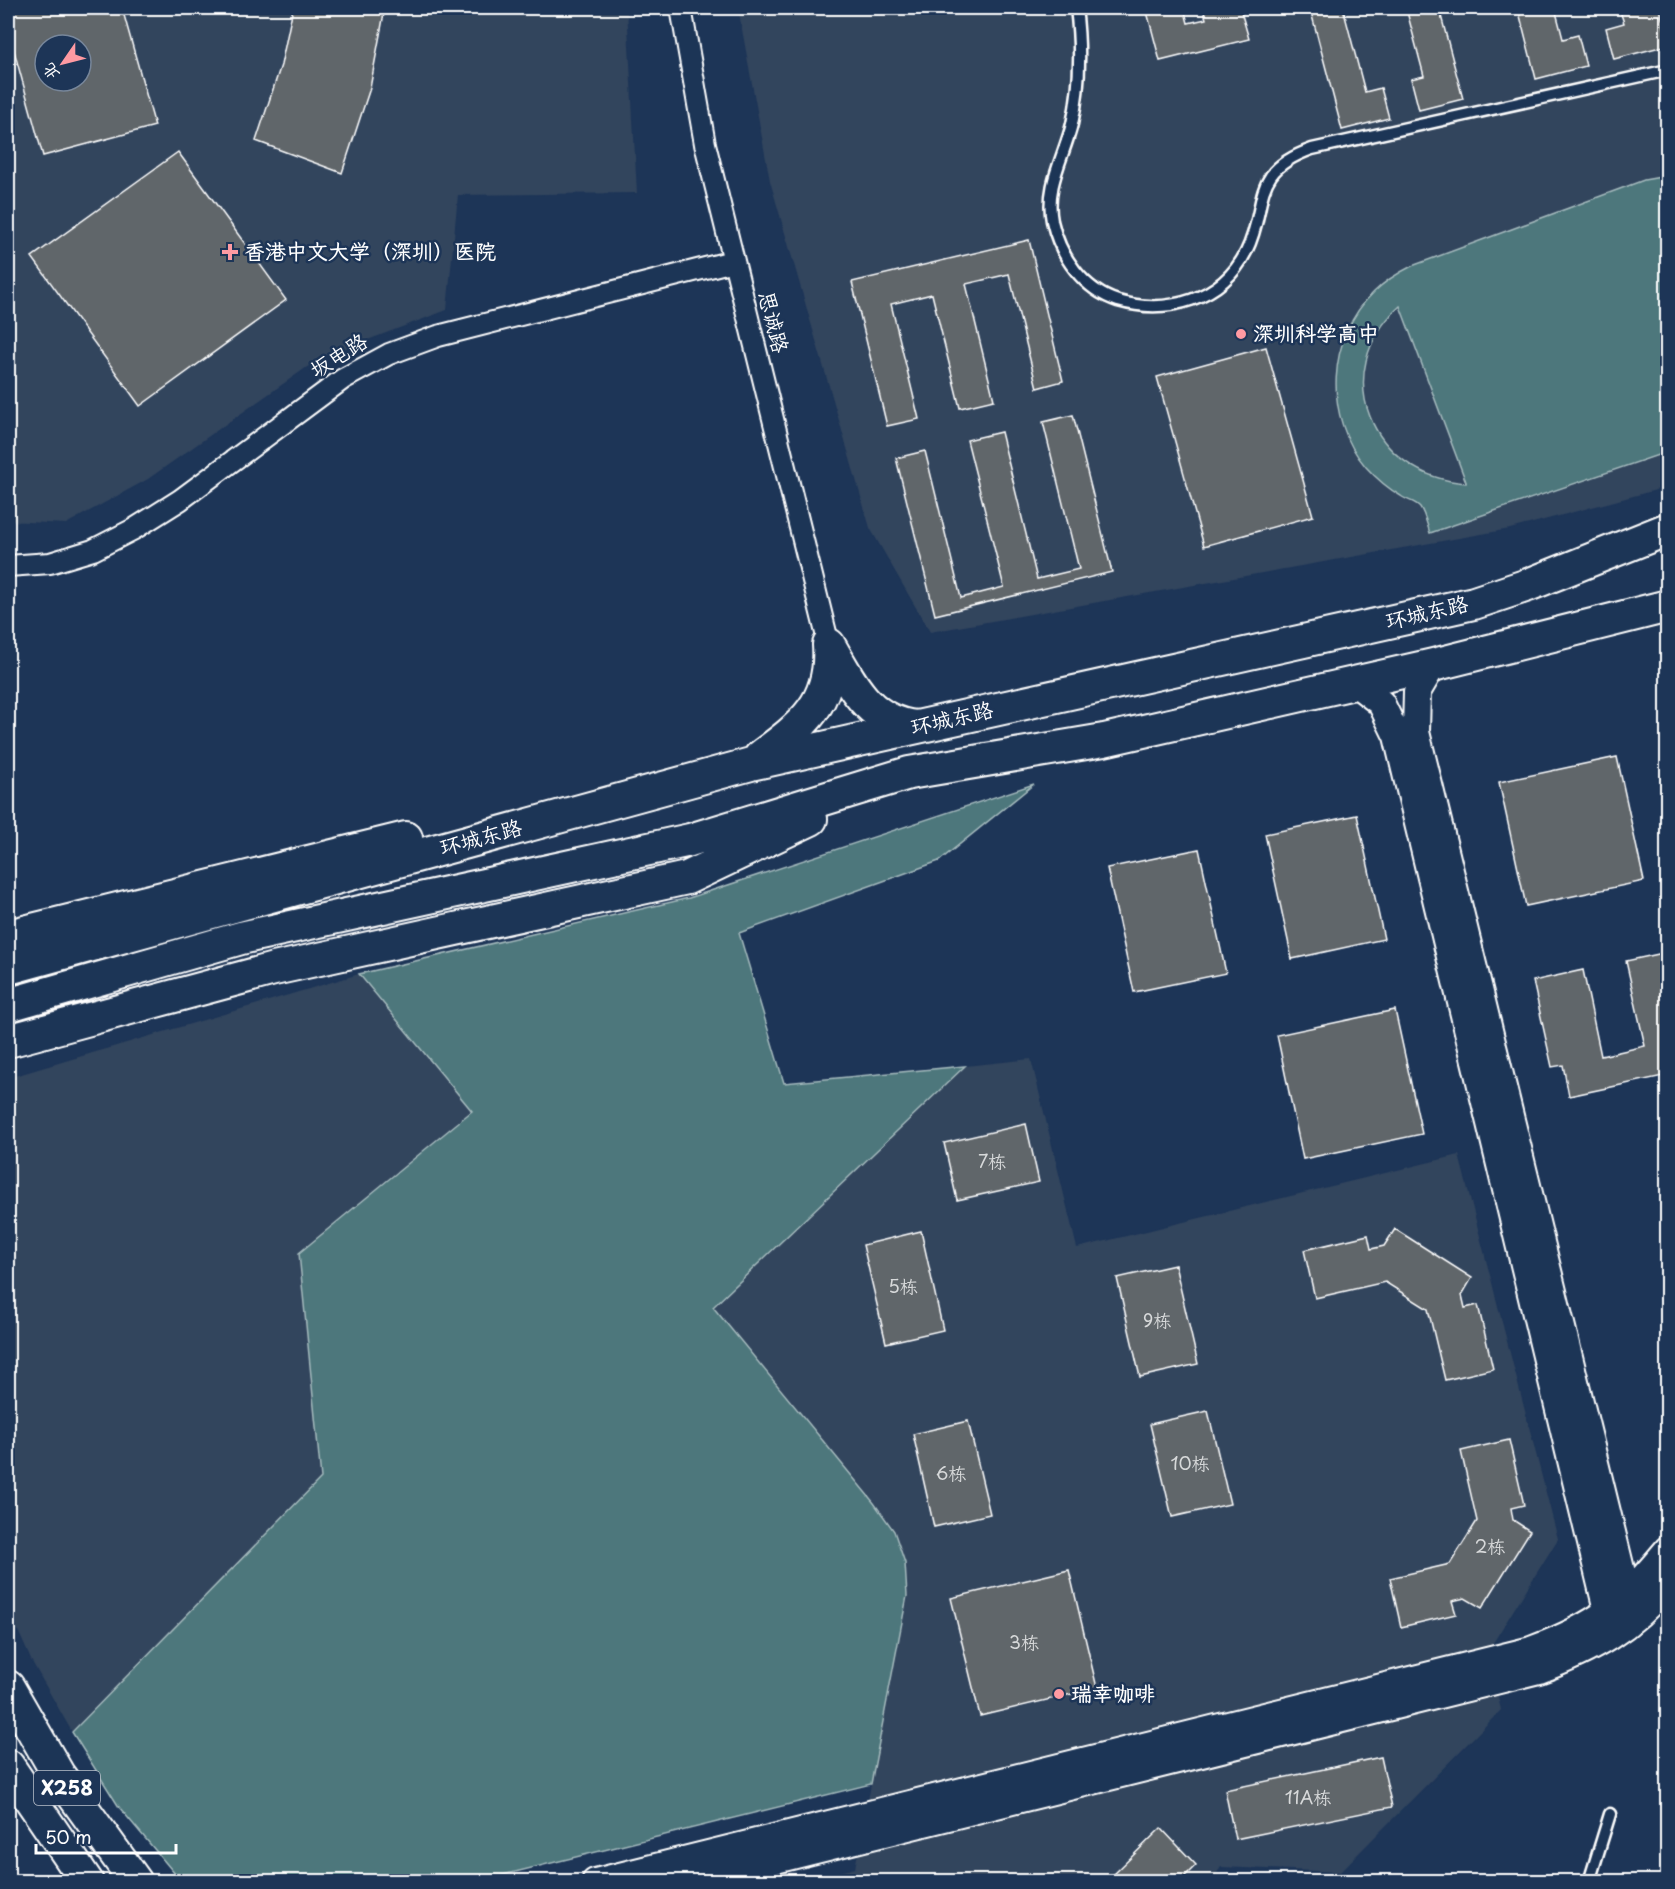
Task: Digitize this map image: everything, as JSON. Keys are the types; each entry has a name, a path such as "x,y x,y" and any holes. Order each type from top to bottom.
{"main road":[{"name":"环城东路","path":"8,969 751,764 1474,603 1528,585 1668,529"},
{"name":"环城东路","path":"8,1005 241,938 690,840 909,773 1104,740 1433,665 1668,606"},
{"path":"829,645 855,689 871,709 892,722 917,727"},
{"path":"12,933 677,775 751,764 796,730 815,709 826,684 829,645"},
{"path":"8,1041 274,969 687,878 909,773"},
{"name":"X258","path":"8,1687 58,1774 136,1881"},
{"name":"X258","path":"8,1766 87,1881"}],"street":[{"name":"思诚路","path":"681,8 705,144 829,645"},
{"name":"坂电路","path":"8,566 50,562 93,550 134,529 180,500 343,379 389,354 438,336 733,261"},
{"path":"1433,665 1417,692 1414,710 1416,732 1621,1616"},
{"path":"1355,683 1381,703 1397,736 1621,1616"},
{"path":"595,1881 1531,1650 1621,1616 1668,1549"},
{"path":"687,1881 1539,1670 1581,1655 1621,1616 1668,1584"}],"lane":[{"path":"1076,8 1081,43 1079,86 1071,128 1056,167 1051,193 1052,219 1059,244 1072,267 1090,285 1105,294 1137,306 1163,308 1188,302 1212,291 1231,274 1246,252 1252,236 1264,186 1276,169 1293,156 1312,149 1668,70"},
{"path":"1589,1881 1610,1814"}],"shaded area":[{"name":"香港中文大学（深圳）医院","path":"8,8 627,8 637,193 458,195 447,310 320,358 148,479 66,524 8,521"},
{"name":"深圳科学高中","path":"738,8 1667,8 1667,487 1510,529 930,632 870,528 770,181"},
{"path":"359,974 472,1111 299,1253 321,1478 72,1732 31,1660 8,1608 8,1078"},
{"path":"1031,1059 1077,1248 1459,1155 1558,1539 1488,1651 1501,1710 1340,1872 1221,1867 1211,1882 803,1881 855,1868 907,1596 905,1563 712,1307 965,1066"}],"green space":[{"path":"1667,176 1667,452 1430,533 1420,507 1391,490 1366,467 1352,447 1342,425 1337,402 1336,378 1339,354 1358,310 1383,284 1412,266 1644,180","holes":["1400,306 1466,483 1433,476 1405,462 1384,441 1370,417 1364,389 1366,361 1378,332"]},
{"path":"1034,784 939,861 739,933 784,1083 965,1066 713,1307 874,1503 894,1531 905,1563 907,1596 871,1784 479,1881 181,1881 119,1807 72,1732 321,1478 299,1253 472,1111 359,974 689,898"}],"building":[{"path":"8,8 122,8 155,126 43,156 8,29"},
{"path":"293,8 385,8 370,88 342,173 256,141 281,65"},
{"path":"1146,8 1184,8 1188,23 1206,19 1203,8 1240,8 1249,39 1160,61"},
{"path":"1310,8 1343,8 1365,92 1381,88 1389,118 1342,130"},
{"path":"1406,8 1439,8 1463,99 1419,110 1411,79 1424,76"},
{"path":"1518,8 1555,8 1563,39 1578,35 1586,66 1536,79"},
{"path":"1619,8 1660,8 1668,45 1614,59 1606,28 1624,23"},
{"path":"178,152 286,300 140,406 32,257"},
{"path":"1029,240 1063,381 1037,388 1009,274 966,284 994,400 960,408 932,294 891,304 919,419 887,426 852,282"},
{"path":"1266,347 1313,516 1204,546 1157,377"},
{"path":"1073,415 1112,572 935,615 896,458 925,451 961,598 1004,587 967,440 1001,432 1037,579 1079,569 1043,422"},
{"path":"1617,757 1644,881 1526,906 1499,782"},
{"path":"1357,815 1384,939 1292,959 1265,834"},
{"path":"1199,849 1226,973 1134,992 1107,868"},
{"path":"1668,952 1668,1075 1569,1096 1563,1065 1552,1067 1533,981 1583,970 1601,1056 1645,1046 1626,961"},
{"path":"1395,1010 1422,1134 1303,1159 1277,1035"},
{"path":"1026,1124 1039,1182 957,1200 944,1143"},
{"path":"1395,1229 1472,1278 1462,1295 1465,1308 1478,1305 1493,1369 1445,1380 1428,1309 1385,1282 1315,1298 1304,1250 1368,1235 1371,1249 1384,1246"},
{"path":"921,1231 943,1330 886,1343 863,1245"},
{"path":"1175,1265 1198,1364 1140,1377 1117,1278"},
{"path":"1208,1411 1230,1504 1172,1517 1150,1424"},
{"path":"968,1421 990,1514 934,1527 913,1434"},
{"path":"1509,1440 1524,1505 1511,1508 1513,1520 1530,1531 1482,1608 1465,1598 1452,1601 1456,1614 1401,1627 1390,1578 1450,1564 1477,1521 1461,1451"},
{"path":"1069,1570 1097,1688 980,1716 951,1598"},
{"path":"1381,1757 1392,1807 1235,1839 1225,1790"},
{"path":"1161,1828 1196,1865 1179,1882 1106,1882"}],"place":[{"name":"香港中文大学（深圳）医院","path":"230,252"},
{"name":"深圳科学高中","path":"1241,334"},
{"name":"瑞幸咖啡","path":"1059,1694"}]}
